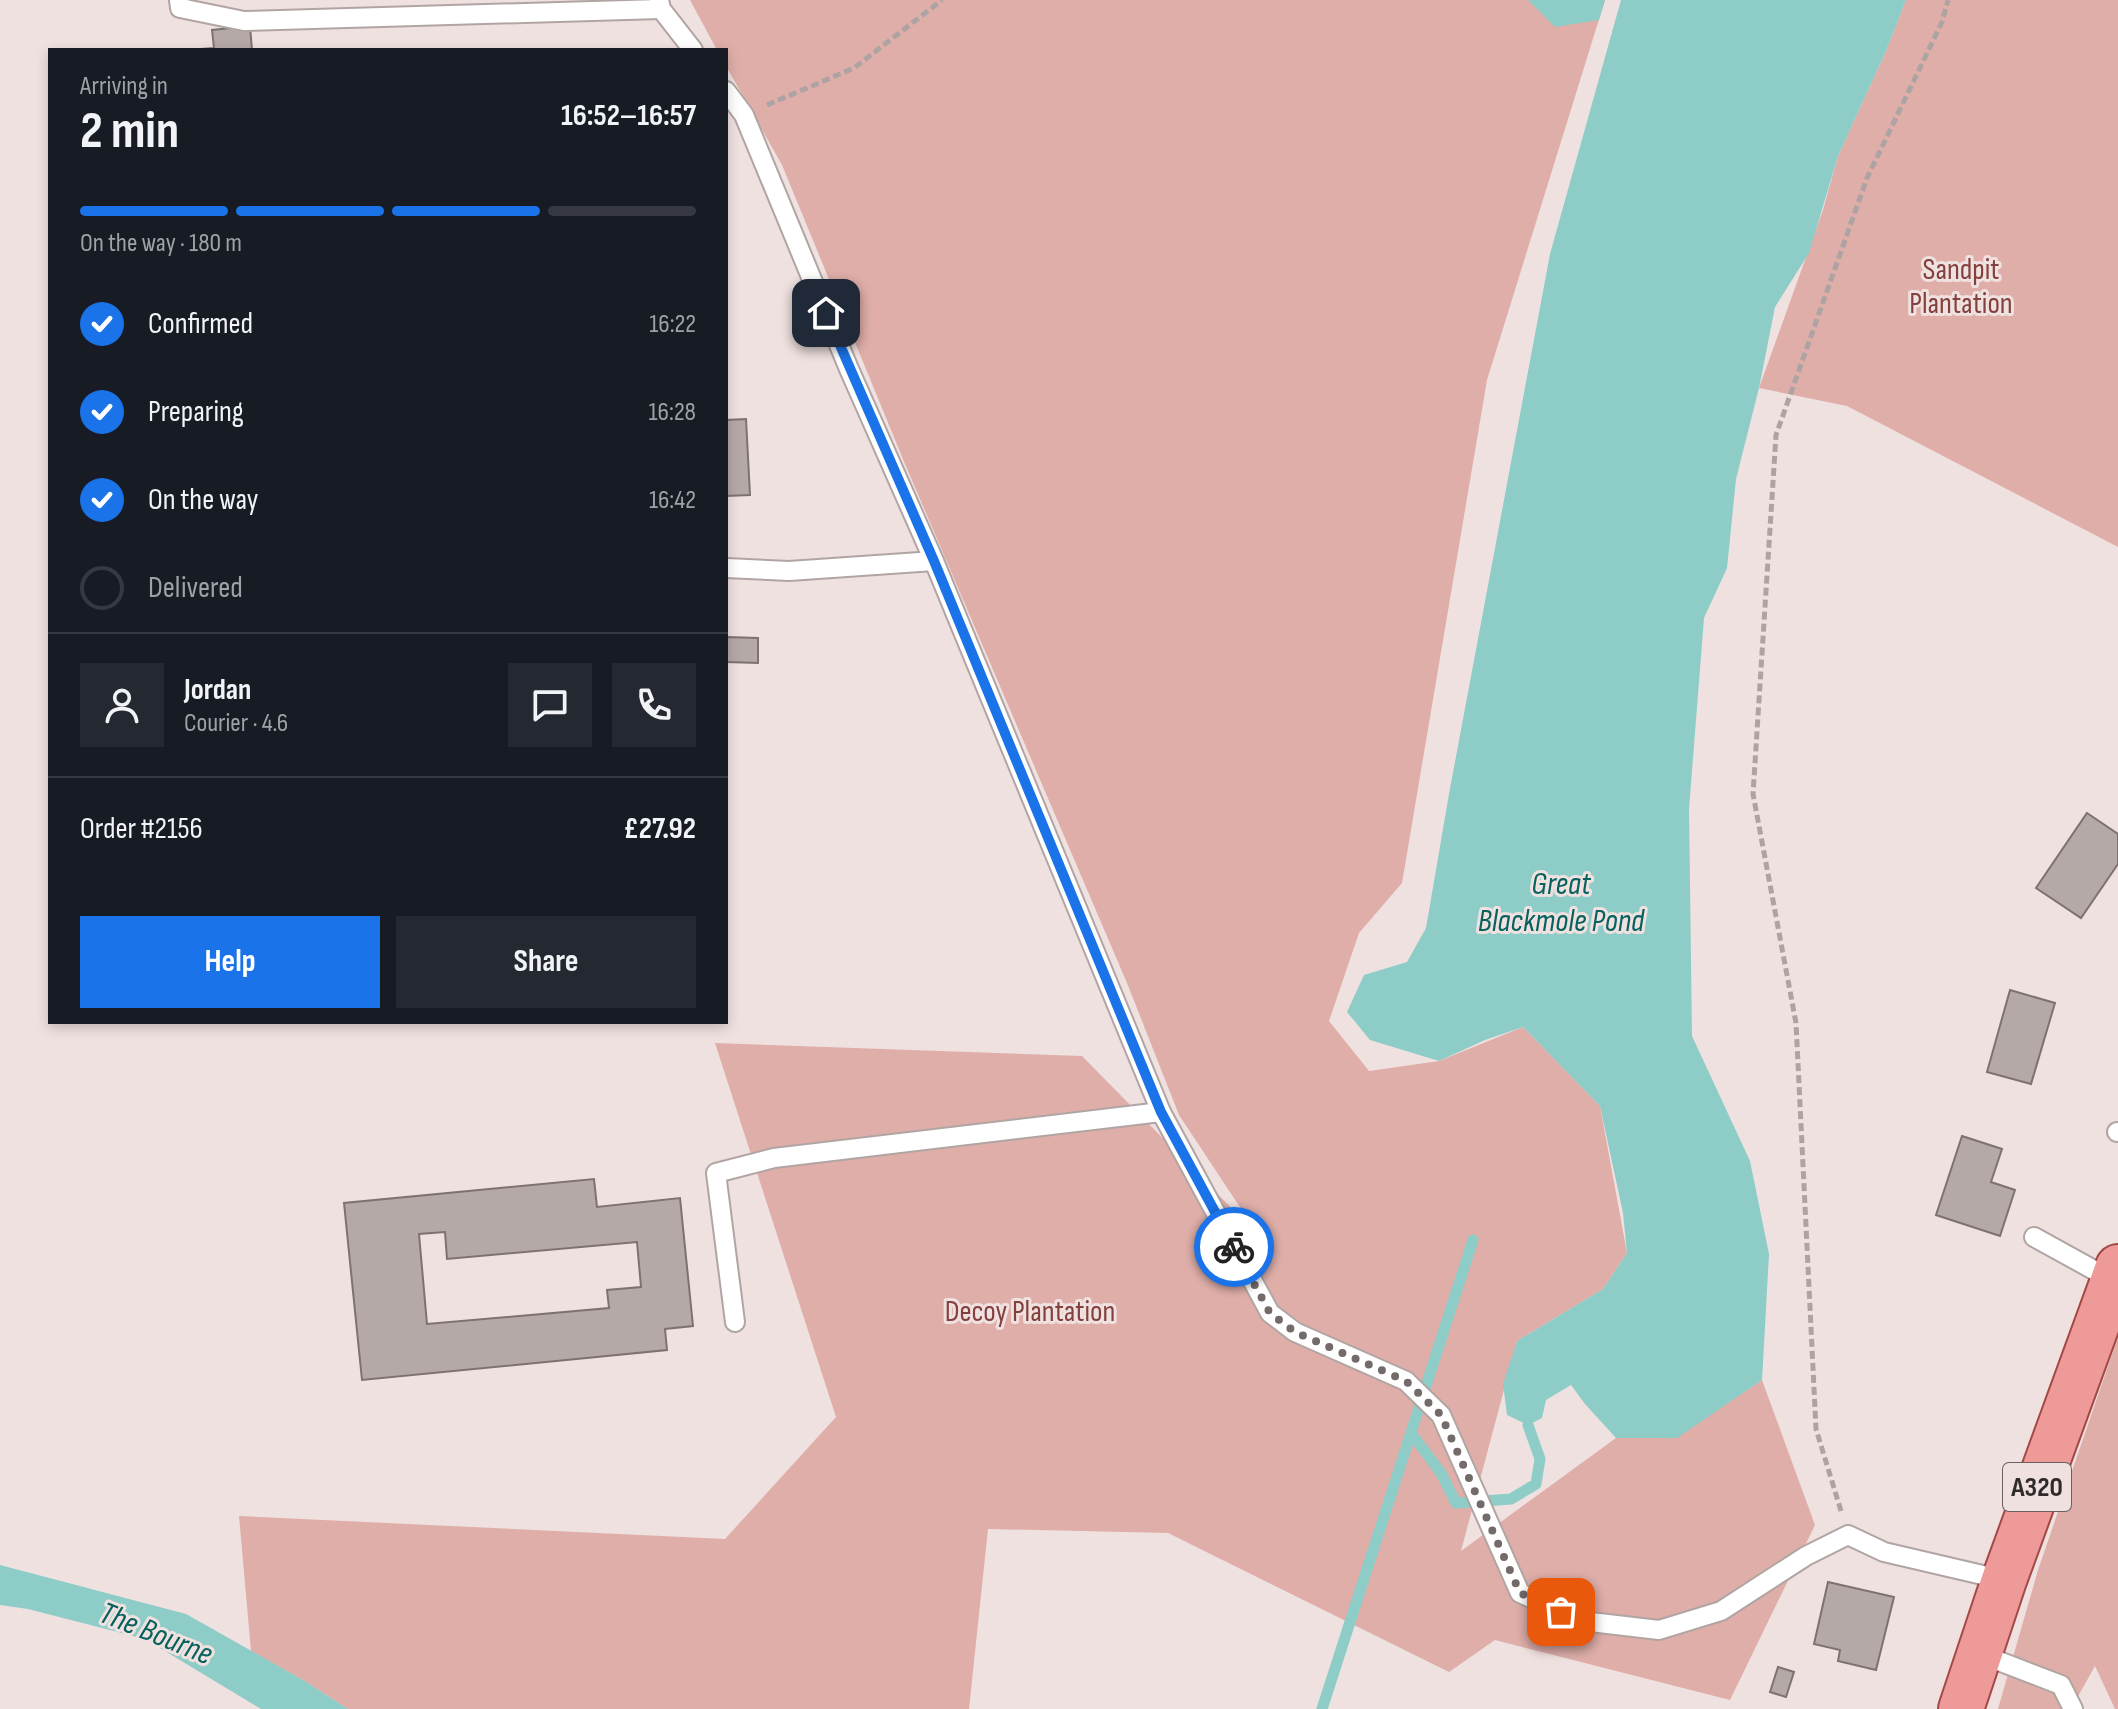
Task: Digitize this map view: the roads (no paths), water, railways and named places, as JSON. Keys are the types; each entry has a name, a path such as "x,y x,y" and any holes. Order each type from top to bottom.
{"main road":[{"name":"A320","path":"1961,1709 1978,1653 2115,1274"}],"lane":[{"path":"179,0 180,8 244,21 660,4 692,48"},
{"path":"728,94 744,115 849,369 934,561 1161,1112 1270,1313 1295,1332 1406,1381 1441,1415 1520,1593 1582,1621 1659,1630 1721,1611 1806,1556 1848,1535 1884,1552 2004,1580"},
{"path":"728,568 789,571 934,561"},
{"path":"735,1322 716,1173 774,1158 1161,1112"},
{"path":"2034,1237 2115,1274"},
{"path":"1978,1653 2061,1685 2073,1709"}],"water":[{"path":"1528,0 1605,0 1599,20 1555,27"},
{"name":"Great Blackmole Pond","path":"1621,0 1906,0 1838,156 1809,253 1775,307 1736,479 1727,568 1704,618 1689,809 1692,1036 1750,1161 1769,1254 1762,1380 1677,1438 1616,1438 1571,1385 1546,1400 1542,1418 1528,1425 1507,1415 1503,1384 1517,1341 1603,1289 1627,1253 1623,1213 1600,1106 1523,1027 1439,1061 1370,1040 1347,1012 1364,975 1407,962 1426,928 1550,254"},
{"name":"The Bourne","path":"0,1565 186,1614 348,1709 261,1709 145,1639 28,1609 0,1605"}],"waterway":[{"path":"1322,1709 1473,1240"},
{"path":"1411,1433 1441,1473 1456,1503 1511,1499 1536,1484 1540,1459 1528,1425"}],"park label":[{"name":"Sandpit Plantation","path":"1961,287"},
{"name":"Decoy Plantation","path":"1030,1312"}]}
